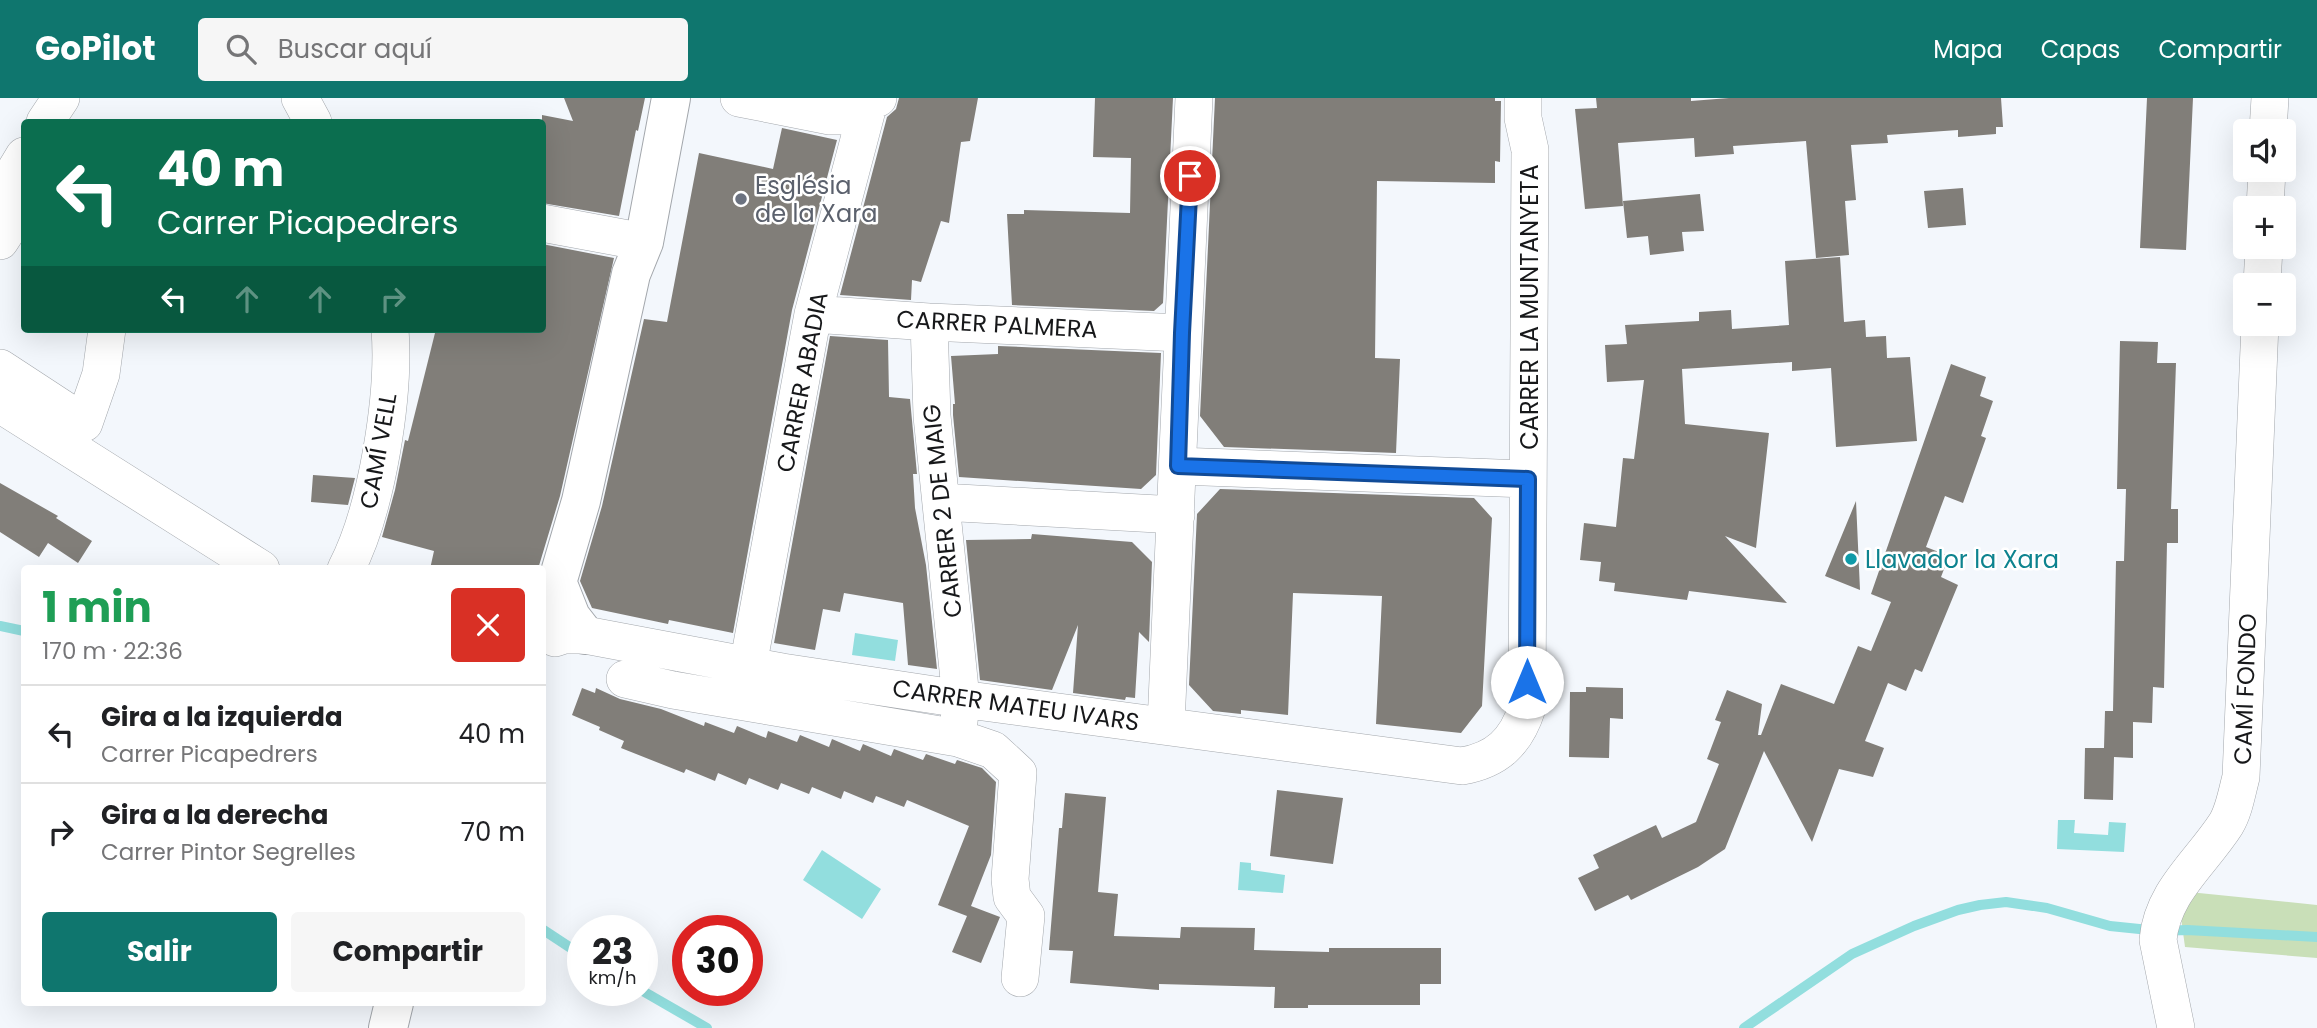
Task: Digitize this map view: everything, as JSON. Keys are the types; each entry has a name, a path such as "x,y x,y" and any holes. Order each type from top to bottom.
{"main road":[{"path":"546,622 581,501 631,274 645,242 671,98"},
{"path":"558,584 571,617 585,635"},
{"path":"388,1028 393,1006"}],"street":[{"path":"47,119 61,98"},
{"path":"300,98 311,119"},
{"path":"739,98 830,117 840,116 874,100"},
{"path":"1166,725 1194,98"},
{"name":"CARRER LA MUNTANYETA","path":"1493,756 1514,738 1527,708 1530,150 1523,118 1523,98"},
{"path":"2269,119 2270,98"},
{"name":"CARRER ABADIA","path":"748,666 813,314 874,100"},
{"path":"0,196 21,161"},
{"path":"0,241 21,209"},
{"path":"546,224 645,242"},
{"name":"CARRER PALMERA","path":"813,314 1182,333"},
{"name":"CARRER 2 DE MAIG","path":"929,322 931,405 961,699 958,738"},
{"path":"0,368 84,423 101,374 106,333"},
{"name":"CAMÍ VELL","path":"348,565 364,528 381,447 391,363 390,333"},
{"name":"CAMÍ FONDO","path":"2176,1028 2158,940 2158,925 2175,889 2228,821 2241,777 2259,336"},
{"path":"0,404 255,565"},
{"path":"1178,466 1528,479"},
{"path":"941,502 1176,515"},
{"name":"CARRER MATEU IVARS","path":"546,645 564,635 585,635 748,666 961,699 1462,766 1493,756"},
{"path":"667,689 675,651"},
{"path":"625,680 958,738 993,750 1018,773 1010,879 1012,897 1026,916 1020,978"}],"green space":[{"path":"2189,892 2317,905 2317,958 2185,947 2180,910"}],"water":[{"path":"855,633 898,640 895,661 852,655"},
{"path":"2058,820 2075,820 2074,833 2108,835 2109,822 2126,823 2124,852 2057,849"},
{"path":"822,850 881,889 862,919 803,880"},
{"path":"1240,862 1251,863 1251,870 1285,875 1283,893 1238,890"}],"building":[{"path":"564,98 645,98 619,216 546,204 546,119 542,119 542,115 573,121"},
{"path":"899,98 978,98 970,141 961,142 949,223 941,221 921,282 912,280 911,300 840,295 887,117 896,109"},
{"path":"1095,98 1173,98 1163,303 1154,311 1012,305 1007,214 1024,214 1024,210 1130,213 1131,158 1093,157"},
{"path":"1215,98 1495,98 1495,101 1501,101 1500,162 1495,161 1495,183 1377,181 1375,358 1400,359 1396,453 1224,447 1200,416"},
{"path":"1596,98 1691,98 1691,101 1729,98 2001,98 2003,127 1996,127 1996,134 1958,137 1958,130 1887,135 1888,143 1851,145 1856,200 1845,201 1849,255 1816,258 1806,141 1733,146 1734,154 1695,157 1694,138 1618,143 1623,206 1585,209 1575,109 1597,108"},
{"path":"2147,98 2193,98 2186,250 2140,248"},
{"path":"782,128 837,140 792,310 733,633 669,620 668,624 592,608 580,581 602,506 644,319 667,322 699,153 773,169"},
{"path":"1963,188 1966,225 1928,228 1924,191"},
{"path":"1700,194 1704,231 1682,232 1684,251 1650,255 1648,236 1627,238 1623,201"},
{"path":"546,245 614,258 560,496 539,565 431,565 434,551 382,537 405,440 408,441 435,333 546,333"},
{"path":"1840,257 1844,322 1865,320 1866,337 1886,336 1887,358 1910,357 1917,441 1836,447 1831,368 1792,371 1792,362 1682,369 1685,424 1769,433 1756,548 1725,536 1787,603 1689,591 1687,600 1614,591 1615,583 1599,581 1601,562 1580,560 1584,523 1616,527 1623,458 1634,459 1644,380 1607,382 1605,345 1627,344 1625,325 1699,321 1699,312 1731,310 1732,329 1789,325 1785,261"},
{"path":"830,336 888,340 889,397 910,399 917,474 913,474 915,508 926,565 937,669 908,665 903,603 844,593 840,612 823,609 815,650 774,643"},
{"path":"2120,341 2158,342 2157,363 2176,363 2171,509 2178,509 2178,543 2167,543 2164,688 2153,687 2152,723 2133,722 2133,758 2114,757 2113,800 2084,799 2085,748 2104,748 2105,711 2113,711 2116,561 2124,561 2126,489 2117,489"},
{"path":"998,346 1161,353 1156,475 1141,489 959,477 951,356 998,354"},
{"path":"1951,364 1986,377 1980,396 1993,401 1981,436 1986,438 1963,503 1945,496 1926,547 1949,556 1941,577 1958,585 1922,672 1915,669 1906,691 1888,683 1865,741 1884,748 1873,777 1839,769 1812,842 1764,751 1725,849 1698,867 1631,900 1628,895 1595,911 1578,878 1599,868 1593,855 1656,825 1662,838 1696,822 1719,764 1707,759 1721,722 1715,720 1727,690 1762,704 1758,735 1761,735 1781,684 1834,704 1858,646 1871,651 1891,602 1871,594"},
{"path":"313,475 355,478 348,505 311,502"},
{"path":"0,483 58,516 56,518 92,541 78,563 48,543 39,557 0,532"},
{"path":"1220,489 1474,498 1492,518 1482,706 1461,733 1376,724 1382,596 1293,593 1288,715 1241,710 1241,714 1213,711 1189,685 1197,514"},
{"name":"Llavador la Xara","path":"1856,501 1860,590 1825,576"},
{"path":"1032,534 1132,542 1152,562 1149,642 1139,632 1135,698 1126,697 1125,700 1073,693 1078,625 1052,690 980,680 966,540 1031,539"},
{"path":"1586,687 1623,688 1623,719 1610,718 1609,758 1569,757 1570,692 1586,692"},
{"path":"582,688 595,693 596,688 620,699 661,709 704,726 705,722 734,733 737,726 766,738 768,731 797,742 800,735 829,747 832,739 860,751 863,744 891,756 894,749 923,760 926,754 955,764 957,760 982,768 996,782 991,855 971,906 1000,917 981,963 952,952 967,916 938,905 969,826 907,800 904,807 876,796 873,803 844,791 841,799 812,787 809,794 781,783 778,790 749,778 746,785 718,773 715,781 686,769 684,773 621,748 624,741 572,715"},
{"path":"1277,790 1343,798 1333,864 1270,856"},
{"path":"1065,793 1106,797 1098,892 1118,894 1114,936 1180,938 1181,927 1255,928 1254,950 1329,952 1329,948 1441,948 1441,984 1420,984 1420,1005 1308,1005 1308,1008 1274,1008 1275,987 1159,984 1159,990 1070,983 1073,951 1049,950 1059,828 1062,828"}],"waterway":[{"path":"0,626 21,630"},
{"path":"1744,1028 1852,954 1914,926 1980,905 2006,902 2047,908 2110,926 2159,931 2317,937"},
{"path":"546,932 567,945"},
{"path":"658,1000 707,1028"}],"place":[{"name":"Església de la Xara","path":"741,199"},
{"name":"Llavador la Xara","path":"1851,559"}],"route":[{"path":"1190,176 1178,466 1528,479 1527,682"}]}
